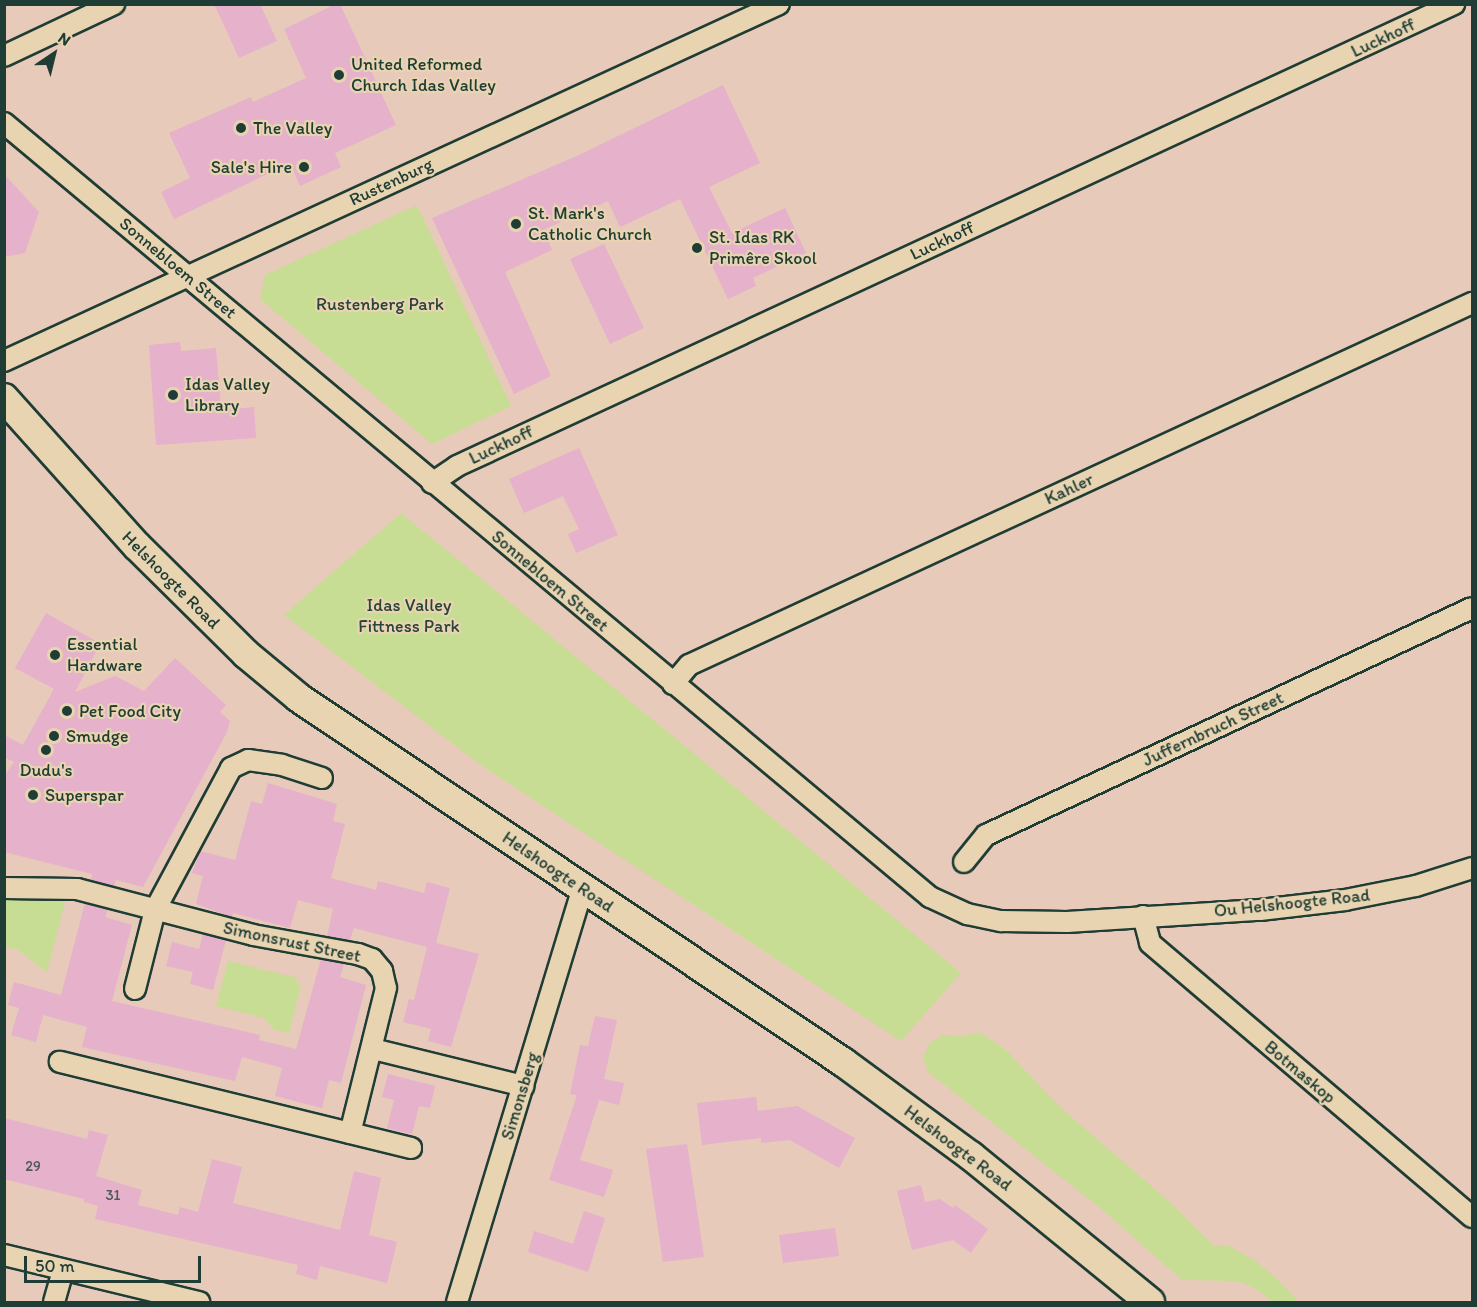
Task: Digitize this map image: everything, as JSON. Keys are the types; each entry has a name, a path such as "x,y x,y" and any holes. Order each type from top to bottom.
{"main road":[{"name":"Helshoogte Road","path":"4,398 94,503 246,654 299,698 880,1089 972,1156 1150,1302"}],"street":[{"path":"4,56 114,4"},
{"name":"Rustenburg","path":"4,362 188,275 779,4"},
{"name":"Luckhoff","path":"432,483 457,466 1454,4"},
{"name":"Sonnebloem Street","path":"4,123 930,897 966,914 1001,921 1067,922 1143,916"},
{"name":"Kahler","path":"673,684 690,665 1473,303"},
{"name":"Juffernbruch Street","path":"964,862 986,835 1473,608"},
{"path":"135,989 155,909 231,768 248,760 282,765 322,778"},
{"name":"Ou Helshoogte Road","path":"1143,916 1260,910 1345,900 1416,885 1473,868"},
{"name":"Simonsrust Street","path":"4,888 77,889 253,935 310,944 372,959 382,971 386,988 351,1133"},
{"name":"Simonsberg","path":"457,1302 583,888"},
{"name":"Botmaskop","path":"1143,916 1150,943 1473,1217"},
{"path":"373,1049 524,1086"},
{"path":"60,1062 411,1148"},
{"path":"4,1255 199,1302"},
{"path":"54,1302 63,1270"}],"green space":[{"name":"Rustenberg Park","path":"417,205 511,406 432,444 260,299 265,275"},
{"name":"Idas Valley Fittness Park","path":"401,513 961,973 901,1041 482,766 284,615"},
{"path":"4,898 66,898 47,972 18,950 5,946"},
{"path":"228,961 297,978 296,983 301,984 289,1033 275,1030 264,1018 216,1006"},
{"path":"979,1032 1004,1048 1060,1107 1172,1204 1213,1245 1229,1246 1256,1261 1296,1298 1295,1302 1273,1302 1256,1289 1239,1281 1182,1280 1104,1211 928,1072 923,1057 930,1043 943,1035 964,1036"}],"building":[{"path":"214,4 260,4 277,41 239,58"},
{"path":"340,4 396,125 335,153 341,167 300,186 290,163 174,219 161,192 190,178 169,133 251,97 253,102 306,78 284,29"},
{"path":"723,85 760,163 709,187 732,233 785,208 806,253 753,278 756,286 728,299 680,199 620,227 608,201 543,230 552,250 505,272 551,376 514,394 432,218 579,155"},
{"path":"4,174 39,212 25,253 4,257"},
{"path":"604,244 644,328 610,344 570,259"},
{"name":"Idas Valley Library","path":"180,342 181,351 216,348 221,410 254,407 256,438 156,445 149,345"},
{"path":"579,448 618,535 576,553 568,534 579,529 563,496 524,513 509,479"},
{"path":"46,613 94,640 97,650 75,692 115,676 144,691 175,658 226,705 220,712 230,721 226,734 143,887 116,880 114,886 91,880 92,874 4,852 4,776 14,762 4,757 4,735 23,745 54,689 15,668"},
{"path":"268,783 337,804 333,821 345,824 331,878 376,890 378,881 424,893 427,882 450,888 436,943 479,954 451,1047 428,1041 431,1029 403,1022 409,999 414,1000 427,947 354,928 350,940 327,936 333,909 298,900 290,928 233,913 232,917 196,904 203,876 192,873 200,851 235,860 251,801 262,804"},
{"path":"85,903 108,909 105,917 132,925 112,1001 260,1035 259,1040 296,1049 321,959 344,964 340,977 366,985 341,1083 329,1080 322,1108 275,1096 282,1068 242,1057 235,1081 82,1047 87,1027 43,1015 36,1042 11,1035 19,1008 8,1005 14,982 61,995"},
{"path":"203,934 226,940 213,990 190,984 193,972 166,966 172,942 199,949"},
{"path":"595,1016 617,1020 604,1079 624,1083 619,1105 599,1100 580,1160 613,1170 604,1197 549,1180 577,1095 570,1094 580,1045 588,1046"},
{"path":"388,1074 435,1086 430,1108 419,1106 412,1134 387,1128 394,1100 382,1097"},
{"path":"756,1097 758,1111 797,1106 855,1138 839,1168 790,1140 761,1143 761,1138 702,1145 697,1103"},
{"path":"4,1118 87,1139 89,1130 108,1135 96,1176 142,1190 138,1205 178,1215 180,1207 198,1212 212,1159 242,1167 233,1203 340,1230 354,1171 381,1178 369,1235 397,1242 387,1283 320,1266 317,1280 296,1274 298,1265 95,1219 98,1206 84,1202 84,1199 4,1179"},
{"path":"687,1144 704,1257 663,1262 646,1149"},
{"path":"921,1185 925,1202 940,1199 953,1208 955,1205 988,1229 971,1253 953,1240 912,1250 897,1191"},
{"path":"584,1211 605,1218 588,1272 528,1252 534,1231 573,1244"},
{"path":"835,1228 839,1256 783,1263 779,1235"}],"place":[{"name":"United Reformed Church Idas Valley","path":"339,75"},
{"name":"The Valley","path":"241,128"},
{"name":"Sale's Hire","path":"304,167"},
{"name":"St. Mark's Catholic Church","path":"516,224"},
{"name":"St. Idas RK Primêre Skool","path":"697,248"},
{"name":"Idas Valley Library","path":"173,395"},
{"name":"Essential Hardware","path":"55,655"},
{"name":"Pet Food City","path":"67,711"},
{"name":"Smudge","path":"54,736"},
{"name":"Dudu's","path":"46,750"},
{"name":"Superspar","path":"33,795"}]}
